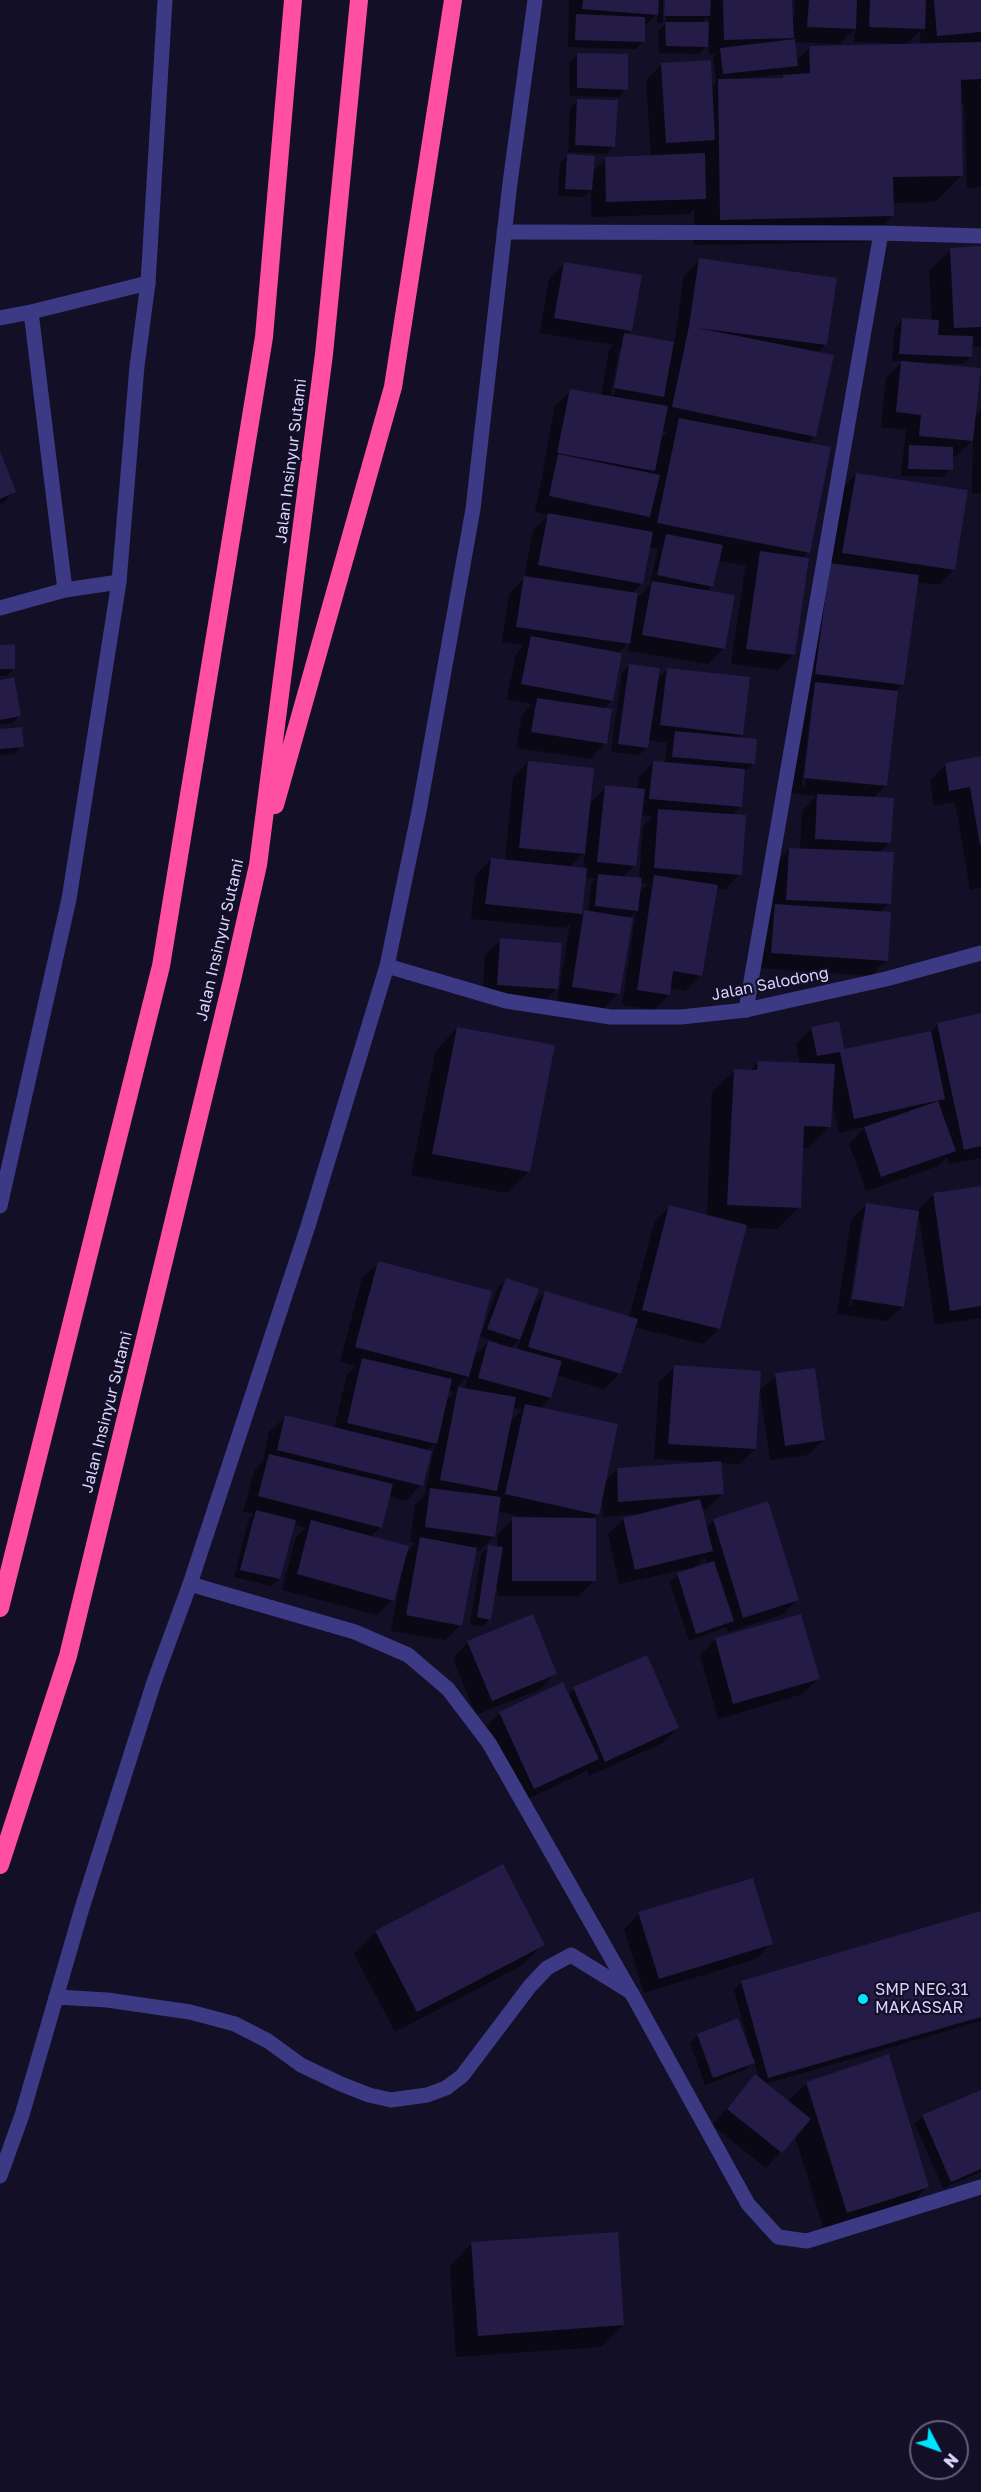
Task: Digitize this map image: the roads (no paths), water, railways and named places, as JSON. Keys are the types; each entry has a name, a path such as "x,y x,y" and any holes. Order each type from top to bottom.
{"highway":[{"path":"0,1608 160,966 264,337 293,0"},
{"name":"Jalan Insinyur Sutami","path":"0,1864 68,1656 230,992 258,865 324,354 359,0"},
{"path":"258,865 393,387 453,0"}],"street":[{"path":"0,1206 69,899 119,582 137,366 148,283 165,0"},
{"path":"0,2176 22,2115 56,1997 154,1682 190,1584 308,1227 387,966 419,811 473,509 504,232 535,0"},
{"path":"504,232 880,233 981,236"},
{"path":"746,1010 880,233"},
{"path":"0,318 148,283"},
{"path":"31,312 65,590"},
{"path":"0,608 65,590 119,582"},
{"name":"Jalan Salodong","path":"387,966 506,1001 611,1017 681,1017 746,1010 886,979 981,953"},
{"path":"190,1584 355,1632 408,1655 448,1689 489,1743 631,1992 748,2204 778,2237 807,2241 981,2187"},
{"path":"56,1997 107,2000 190,2012 235,2025 268,2041 301,2065 369,2096 391,2100 427,2095 446,2088 462,2076 530,1986 547,1968 571,1955 631,1992"}],"place":[{"name":"SMP NEG.31 MAKASSAR","path":"863,1999"}]}
